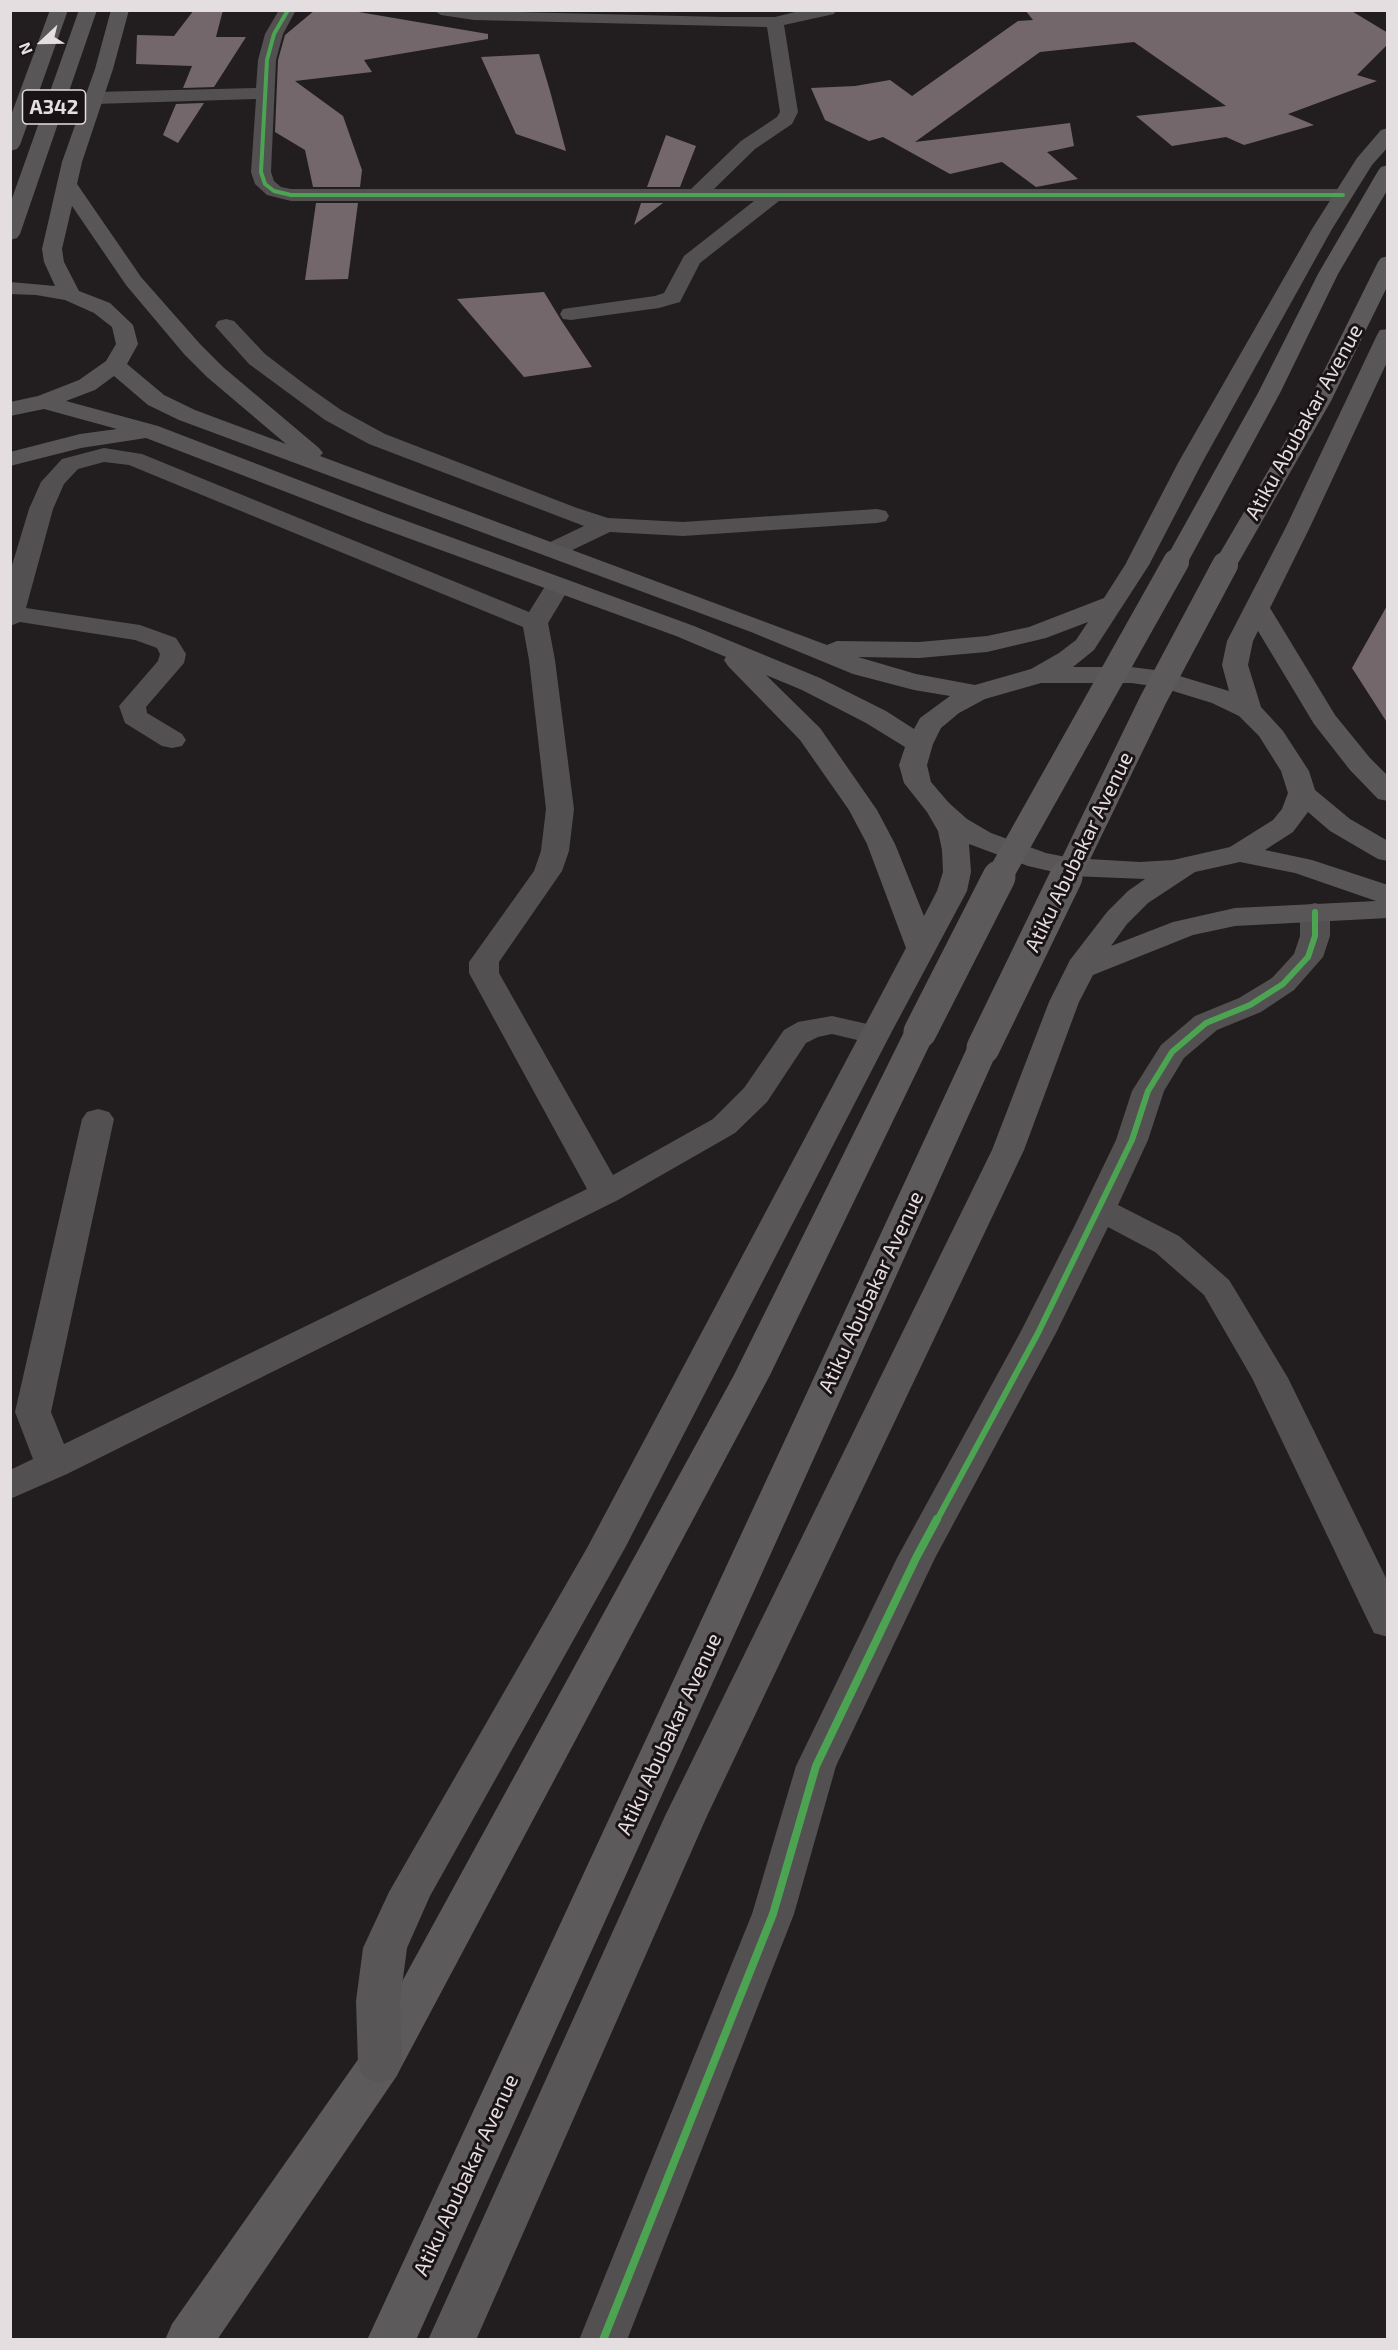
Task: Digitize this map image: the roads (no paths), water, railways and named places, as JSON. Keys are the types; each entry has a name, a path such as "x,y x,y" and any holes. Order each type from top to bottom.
{"highway":[{"name":"A342","path":"10,145 59,10"},
{"name":"A342","path":"10,234 88,10"},
{"path":"70,296 54,262 52,249 67,184 120,10"},
{"path":"380,2064 378,2001 385,1948 410,1892 606,1548 874,1035 952,891 957,872 952,831 939,809 918,783 913,765 919,744 930,724 950,707 976,693 1040,675 1068,659 1085,645 1137,565 1190,463 1343,195 1364,162 1388,134"},
{"path":"67,184 133,281 192,349 215,372 331,469"},
{"path":"10,288 36,289 70,296 102,308 122,325 127,344 115,365 87,386 21,410"},
{"path":"1248,710 1235,665 1240,641 1298,527 1388,335"},
{"path":"115,365 133,383 156,400 187,415 553,550 862,668 888,676 976,693"},
{"path":"21,410 150,431 373,517 685,631 811,684 876,717 919,744"},
{"path":"10,459 80,441 150,431"},
{"path":"814,649 919,650 987,644 1037,633 1113,603"},
{"path":"1256,606 1324,718 1382,780"},
{"path":"725,648 810,734 856,800 881,844 921,948"},
{"path":"1040,675 1131,675 1163,679 1221,697 1248,710 1269,731 1295,771 1302,792 1340,825 1388,853"},
{"path":"939,809 957,825 981,839 1038,860 1105,871 1140,871 1184,867 1240,853 1282,826 1295,811 1302,792"},
{"path":"1240,853 1302,866 1388,895"},
{"path":"452,2340 686,1816 1008,1150 1064,1002 1080,969 1117,918 1131,904 1155,885 1184,867"},
{"path":"1080,969 1184,928 1236,917 1388,909"}],"main road":[{"name":"Atiku Abubakar Avenue","path":"189,2340 380,2064 752,1376 920,1032 1001,873 1176,562 1269,393 1328,274 1388,171"},
{"name":"Atiku Abubakar Avenue","path":"391,2340 983,1048 1153,700 1225,564 1320,401 1388,262"}],"street":[{"path":"288,10 274,34 267,60 261,172 265,184 274,190 291,195 1343,195"},
{"path":"441,10 474,15 775,22 828,10"},
{"path":"697,194 748,146 785,120 789,112 775,22"},
{"path":"94,98 265,93"},
{"path":"571,314 659,302 672,297 691,260 774,195"},
{"path":"226,326 257,359 299,391 333,415 377,439 568,513 606,525 683,529 877,516"},
{"path":"172,740 135,717 132,706 171,663 173,654 167,644 140,633 11,615 41,508 53,482 70,464 104,455 135,459 535,623"},
{"path":"553,550 606,525"},
{"path":"558,585 535,623 542,660 560,809 555,850 548,871 484,962 484,973 606,1193"},
{"path":"603,2340 773,1914 816,1766 915,1558 1038,1333 1132,1140 1148,1091 1172,1052 1206,1023 1251,1005 1283,984 1308,957 1315,936 1314,912"},
{"path":"10,1486 606,1193 724,1126 756,1095 795,1037 809,1029 832,1025 874,1035"},
{"path":"54,1465 33,1412 98,1119"},
{"path":"1099,1209 1167,1244 1217,1288 1270,1378 1388,1623"}]}
